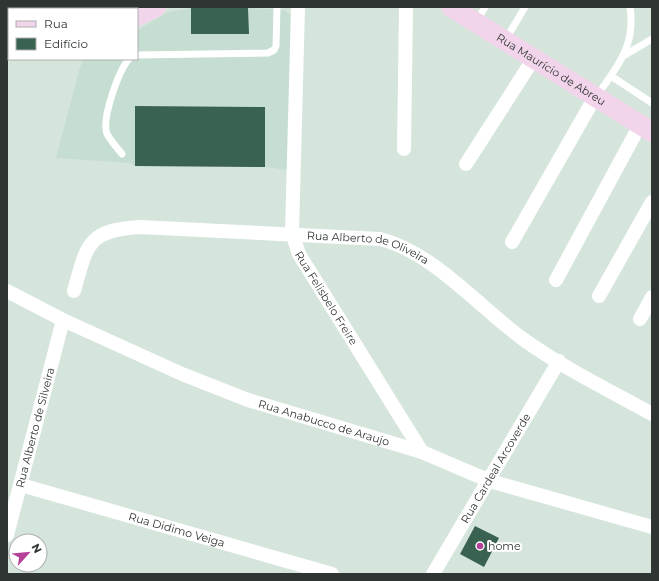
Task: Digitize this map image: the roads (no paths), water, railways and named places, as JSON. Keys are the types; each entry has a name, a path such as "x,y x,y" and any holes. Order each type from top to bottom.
{"main road":[{"path":"138,16 156,7"},
{"name":"Rua Maurício de Abreu","path":"451,7 481,15 505,40 646,129"}],"street":[{"name":"Rua Felisbelo Freire","path":"298,7 292,233 299,254 422,452"},
{"path":"404,149 406,7"},
{"path":"466,164 534,58"},
{"path":"512,242 595,97"},
{"path":"556,280 646,129"},
{"path":"599,296 652,202"},
{"name":"Rua Alberto de Oliveira","path":"74,291 84,255 90,243 108,231 140,227 292,233 380,239 396,243 431,264 510,329 559,361 652,414"},
{"name":"Rua Anabucco de Araujo","path":"7,291 63,320 182,374 248,400 422,452 490,481 652,526"},
{"path":"640,319 652,297"},
{"name":"Rua Alberto de Silveira","path":"7,535 63,320"},
{"name":"Rua Cardeal Arcoverde","path":"433,574 490,481 559,361"},
{"name":"Rua Didimo Veiga","path":"21,485 332,574"}],"lane":[{"path":"138,55 268,53 274,50 276,46 277,7"},
{"path":"505,40 525,7"},
{"path":"595,97 625,55 630,41 632,28 630,7"},
{"path":"625,55 652,39"},
{"path":"122,154 107,133 106,122 112,95 124,64 127,60"},
{"path":"611,76 652,103"}],"place":[{"name":"home","path":"480,546"}]}
